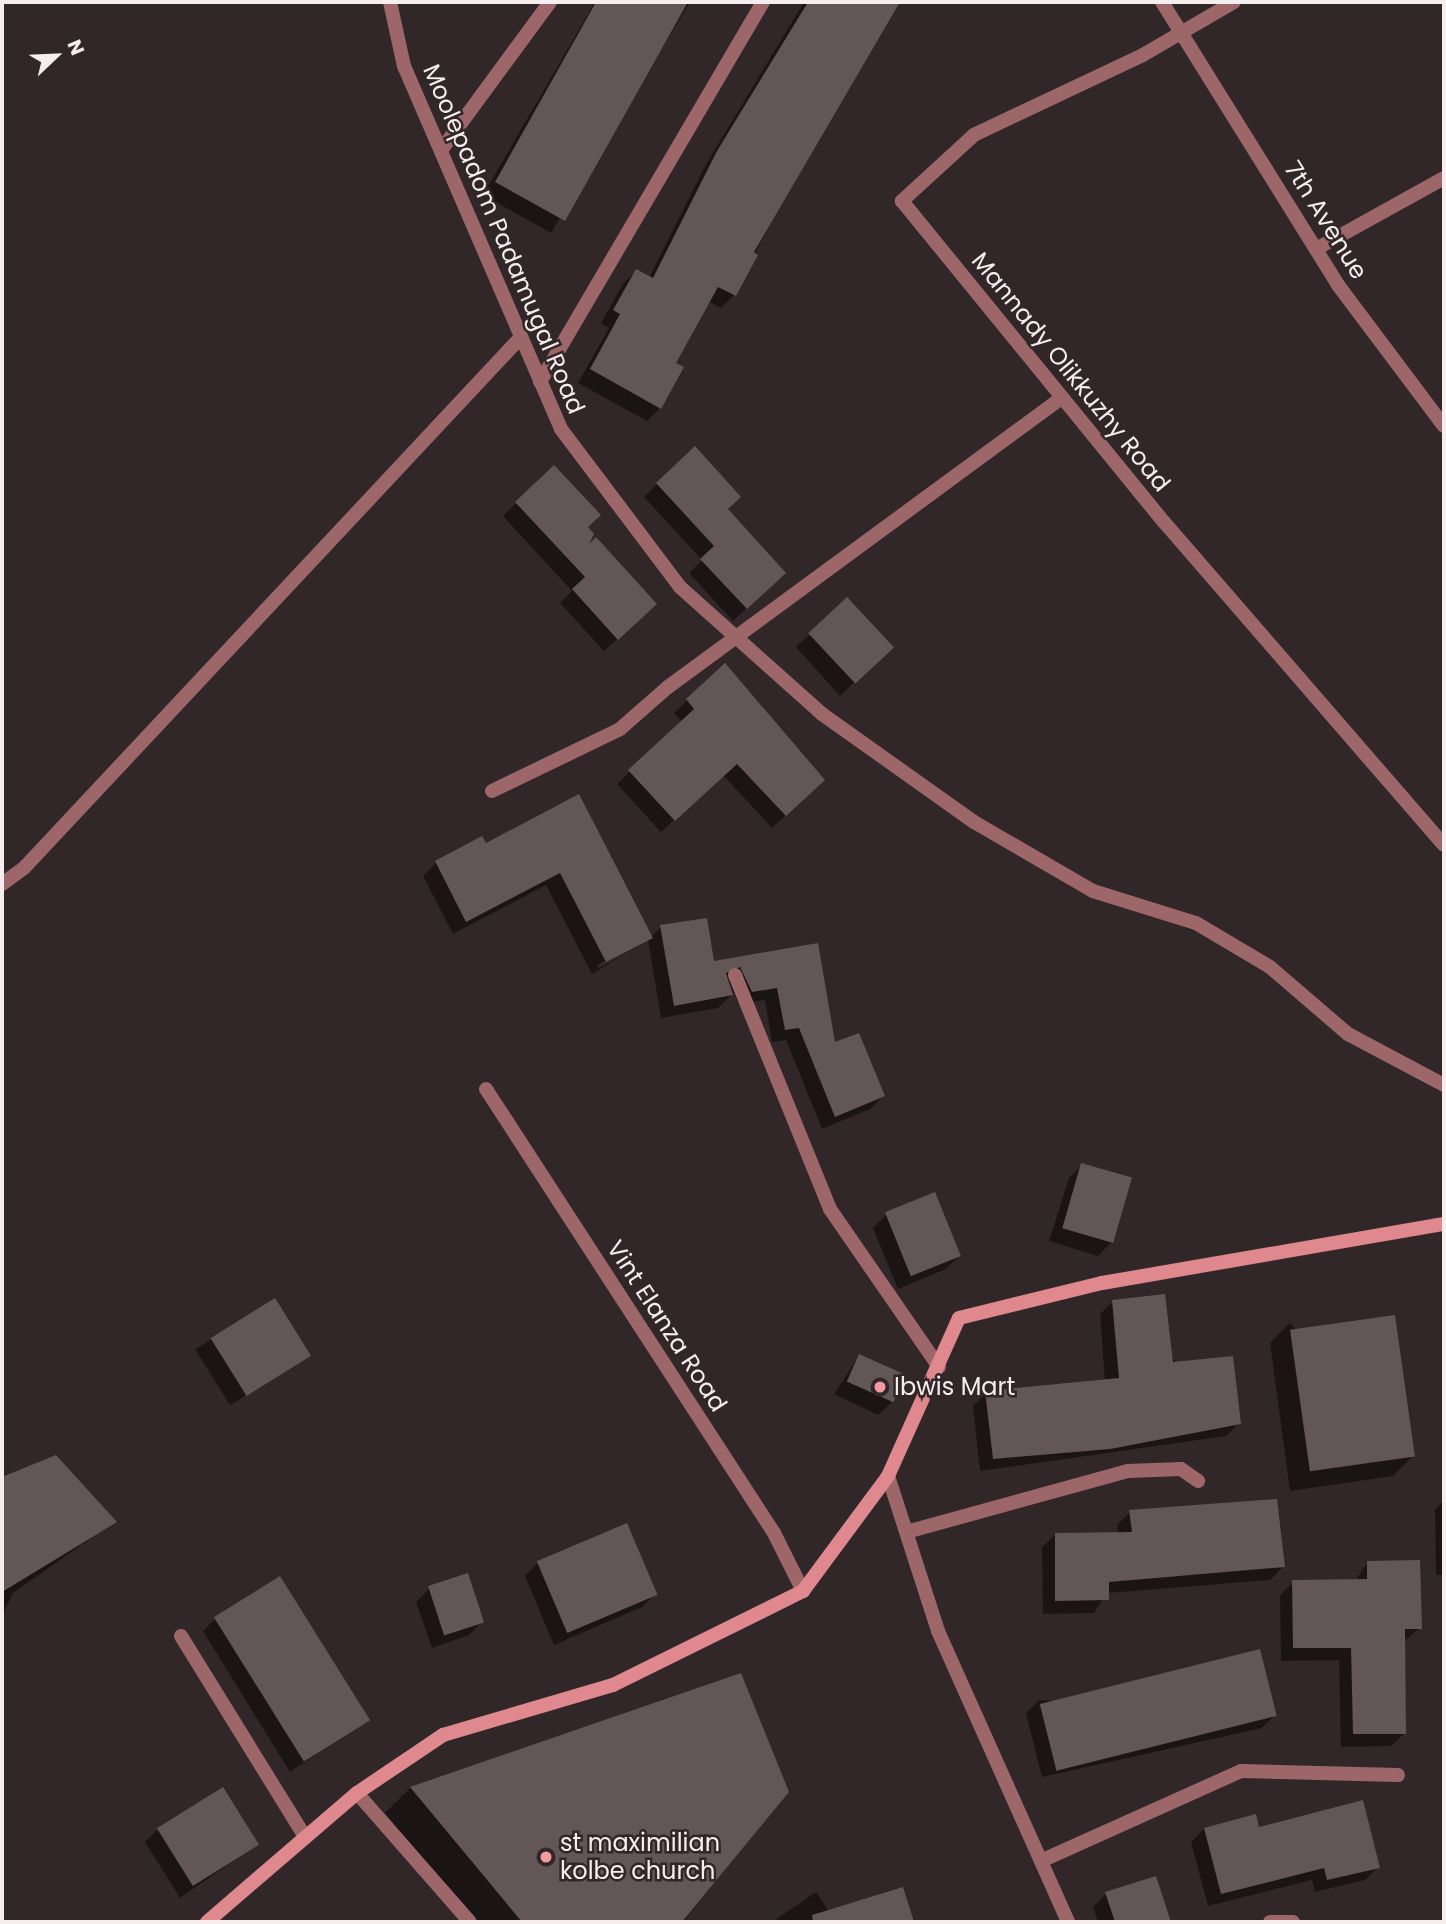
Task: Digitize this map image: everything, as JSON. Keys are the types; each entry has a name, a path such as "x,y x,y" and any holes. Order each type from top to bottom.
{"main road":[{"path":"206,1922 357,1793 443,1735 613,1685 803,1591 888,1476 959,1318 1102,1283 1444,1224"}],"street":[{"name":"Moolepadom Padamugal Road","path":"390,2 404,65 561,429 680,587 741,636 822,714 974,822 1093,891 1196,923 1270,967 1348,1034 1444,1085"},
{"path":"442,149 550,2"},
{"path":"540,382 763,2"},
{"path":"1162,2 1181,30 1234,2"},
{"name":"7th Avenue","path":"1181,30 1316,248 1444,426"},
{"name":"Mannady Olikkuzhy Road","path":"1181,30 1143,55 974,135 902,201 1061,398 1444,845"},
{"path":"1316,248 1444,178"},
{"path":"2,884 24,868 521,337"},
{"path":"492,791 620,729 1061,398"},
{"path":"735,975 830,1209 939,1367"},
{"name":"Vint Elanza Road","path":"486,1089 774,1534 803,1591"},
{"path":"910,1531 1128,1471 1181,1469 1198,1481"},
{"path":"888,1476 910,1531 938,1631 1043,1860 1068,1922"},
{"path":"181,1636 305,1837"},
{"path":"1043,1860 1241,1770 1398,1775"},
{"path":"357,1793 470,1922"},
{"path":"1270,1922 1293,1922"}],"building":[{"path":"596,2 688,2 565,221 495,182"},
{"path":"808,2 900,2 754,252 758,255 736,296 718,287 676,363 684,367 661,409 590,369 620,314 613,310 636,269 653,278 717,151"},
{"path":"695,446 741,497 728,509 786,573 747,609 700,559 714,546 656,483"},
{"path":"554,465 601,515 588,527 594,534 589,544 596,537 657,604 618,640 572,589 585,577 515,502"},
{"path":"847,597 894,647 855,684 808,633"},
{"path":"725,663 825,780 786,816 737,764 675,821 628,770 694,709 686,699"},
{"path":"579,794 653,938 606,962 560,873 466,922 435,861 482,836 486,843"},
{"path":"707,918 714,961 818,943 835,1042 859,1033 885,1096 835,1117 799,1028 785,1030 777,988 752,992 740,967 726,973 733,995 674,1006 660,925"},
{"path":"1081,1163 1132,1178 1113,1243 1062,1228"},
{"path":"935,1192 961,1256 911,1276 885,1212"},
{"path":"1165,1294 1173,1362 1233,1356 1241,1424 1110,1449 993,1459 985,1391 1119,1378 1112,1300"},
{"path":"275,1298 311,1356 247,1396 211,1338"},
{"path":"1395,1315 1415,1457 1310,1471 1290,1330"},
{"name":"Ibwis Mart","path":"859,1354 906,1375 893,1402 847,1381"},
{"path":"56,1455 117,1522 2,1592 2,1477"},
{"path":"1277,1499 1285,1567 1109,1582 1109,1600 1055,1601 1055,1533 1132,1532 1129,1510"},
{"path":"627,1523 657,1595 567,1633 537,1561"},
{"path":"1420,1560 1422,1629 1405,1629 1406,1734 1353,1734 1351,1648 1293,1648 1292,1580 1367,1579 1367,1561"},
{"path":"468,1573 484,1622 444,1635 428,1586"},
{"path":"280,1576 370,1720 304,1762 214,1617"},
{"path":"1260,1649 1277,1716 1056,1771 1040,1704"},
{"path":"741,1673 789,1792 682,1922 522,1922 410,1787"},
{"path":"223,1787 259,1845 193,1886 157,1828"},
{"path":"1363,1800 1380,1868 1327,1880 1324,1868 1221,1894 1204,1828 1256,1814 1259,1827"},
{"path":"1156,1876 1171,1922 1115,1922 1105,1892"},
{"path":"903,1887 914,1922 813,1922 812,1915"}],"place":[{"name":"Ibwis Mart","path":"880,1387"},
{"name":"st maximilian kolbe church","path":"546,1857"}]}
